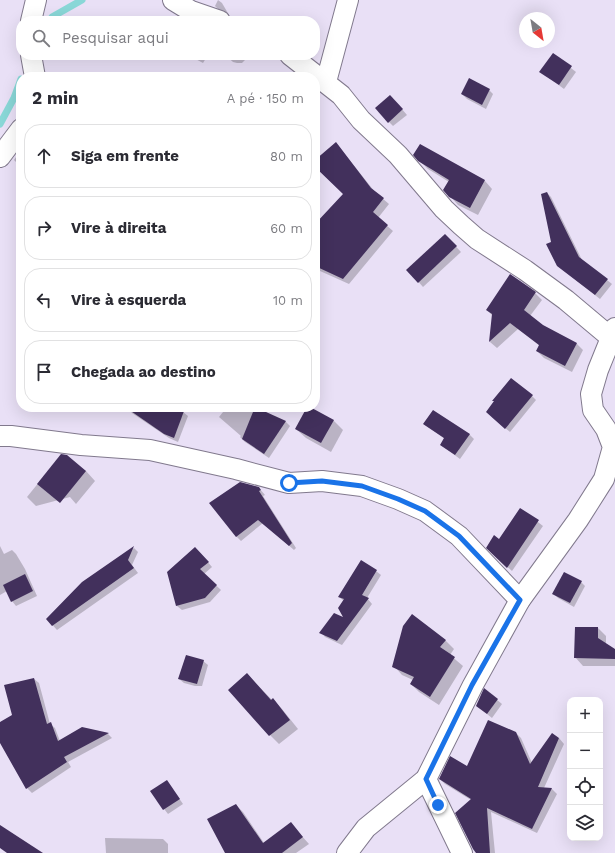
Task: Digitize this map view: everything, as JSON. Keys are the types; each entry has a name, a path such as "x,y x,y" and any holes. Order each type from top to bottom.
{"street":[{"path":"32,16 36,0"},
{"path":"172,0 191,11 206,16"},
{"path":"326,82 348,0"},
{"path":"32,60 34,72"},
{"path":"297,60 313,72"},
{"path":"320,78 341,95 362,120 398,155 444,209 461,226 477,239 525,270 614,336 598,370 591,394 593,410 606,429 613,447 604,478 578,520 520,600 472,685 426,779 366,828 347,853"},
{"path":"0,157 16,136"},
{"path":"0,436 11,436 81,445 150,450 236,468 289,483 322,481 362,486 425,511 459,536 520,600"},
{"path":"426,779 462,853"}],"building":[{"path":"553,53 572,66 559,85 539,72"},
{"path":"469,78 490,89 482,105 461,94"},
{"path":"390,95 403,109 388,123 375,108"},
{"path":"336,142 371,188 384,198 373,212 388,225 343,279 320,268 320,219 343,194 320,172 320,156"},
{"path":"420,144 485,180 470,208 449,197 443,190 449,180 418,161 413,155"},
{"path":"547,192 579,257 608,279 595,295 557,266 546,244 551,242 541,194"},
{"path":"445,234 457,246 418,283 406,270"},
{"path":"510,274 536,292 524,310 543,325 577,343 565,366 536,351 539,345 510,323 489,342 492,314 486,310"},
{"path":"511,378 533,395 505,429 486,412 494,401 492,401"},
{"path":"433,410 470,434 455,455 440,445 444,438 423,424"},
{"path":"132,412 184,412 174,438 164,434"},
{"path":"253,412 266,412 286,421 264,454 242,439"},
{"path":"304,412 319,412 334,420 321,443 295,429"},
{"path":"61,454 67,455 86,471 60,503 37,484"},
{"path":"240,482 259,487 261,490 259,491 292,543 289,546 258,520 236,537 209,503"},
{"path":"520,508 539,520 507,568 486,548 494,535 499,539"},
{"path":"134,546 128,560 134,568 52,626 46,619 82,582"},
{"path":"195,547 209,562 200,569 217,585 205,598 176,606 167,572"},
{"path":"361,560 377,570 362,595 369,598 337,641 319,633 334,613 343,617 338,608 344,599 338,597"},
{"path":"564,572 582,581 570,603 552,594"},
{"path":"25,574 33,591 11,602 3,585"},
{"path":"412,614 446,640 440,647 455,657 430,697 410,684 414,677 392,667 403,626"},
{"path":"575,627 598,627 598,638 615,649 615,659 574,658"},
{"path":"186,655 204,660 197,684 178,679"},
{"path":"247,673 271,700 273,698 290,720 269,736 228,690"},
{"path":"34,678 47,724 51,722 58,741 82,727 109,733 64,757 67,762 26,789 0,743 0,722 12,715 4,685"},
{"path":"484,688 498,699 487,714 476,706"},
{"path":"488,720 516,732 530,764 552,733 559,738 538,787 552,788 532,829 487,808 490,853 476,853 455,813 471,799 439,779 450,756 467,766"},
{"path":"167,780 180,799 163,810 150,791"},
{"path":"236,804 263,843 291,822 303,837 282,853 225,853 207,819"},
{"path":"0,825 43,853 7,853 0,848"}],"waterway":[{"path":"54,16 82,0"},
{"path":"0,124 16,93"}],"route":[{"path":"289,483 322,481 362,486 425,511 459,536 520,600 472,685 426,779 438,805"}]}
